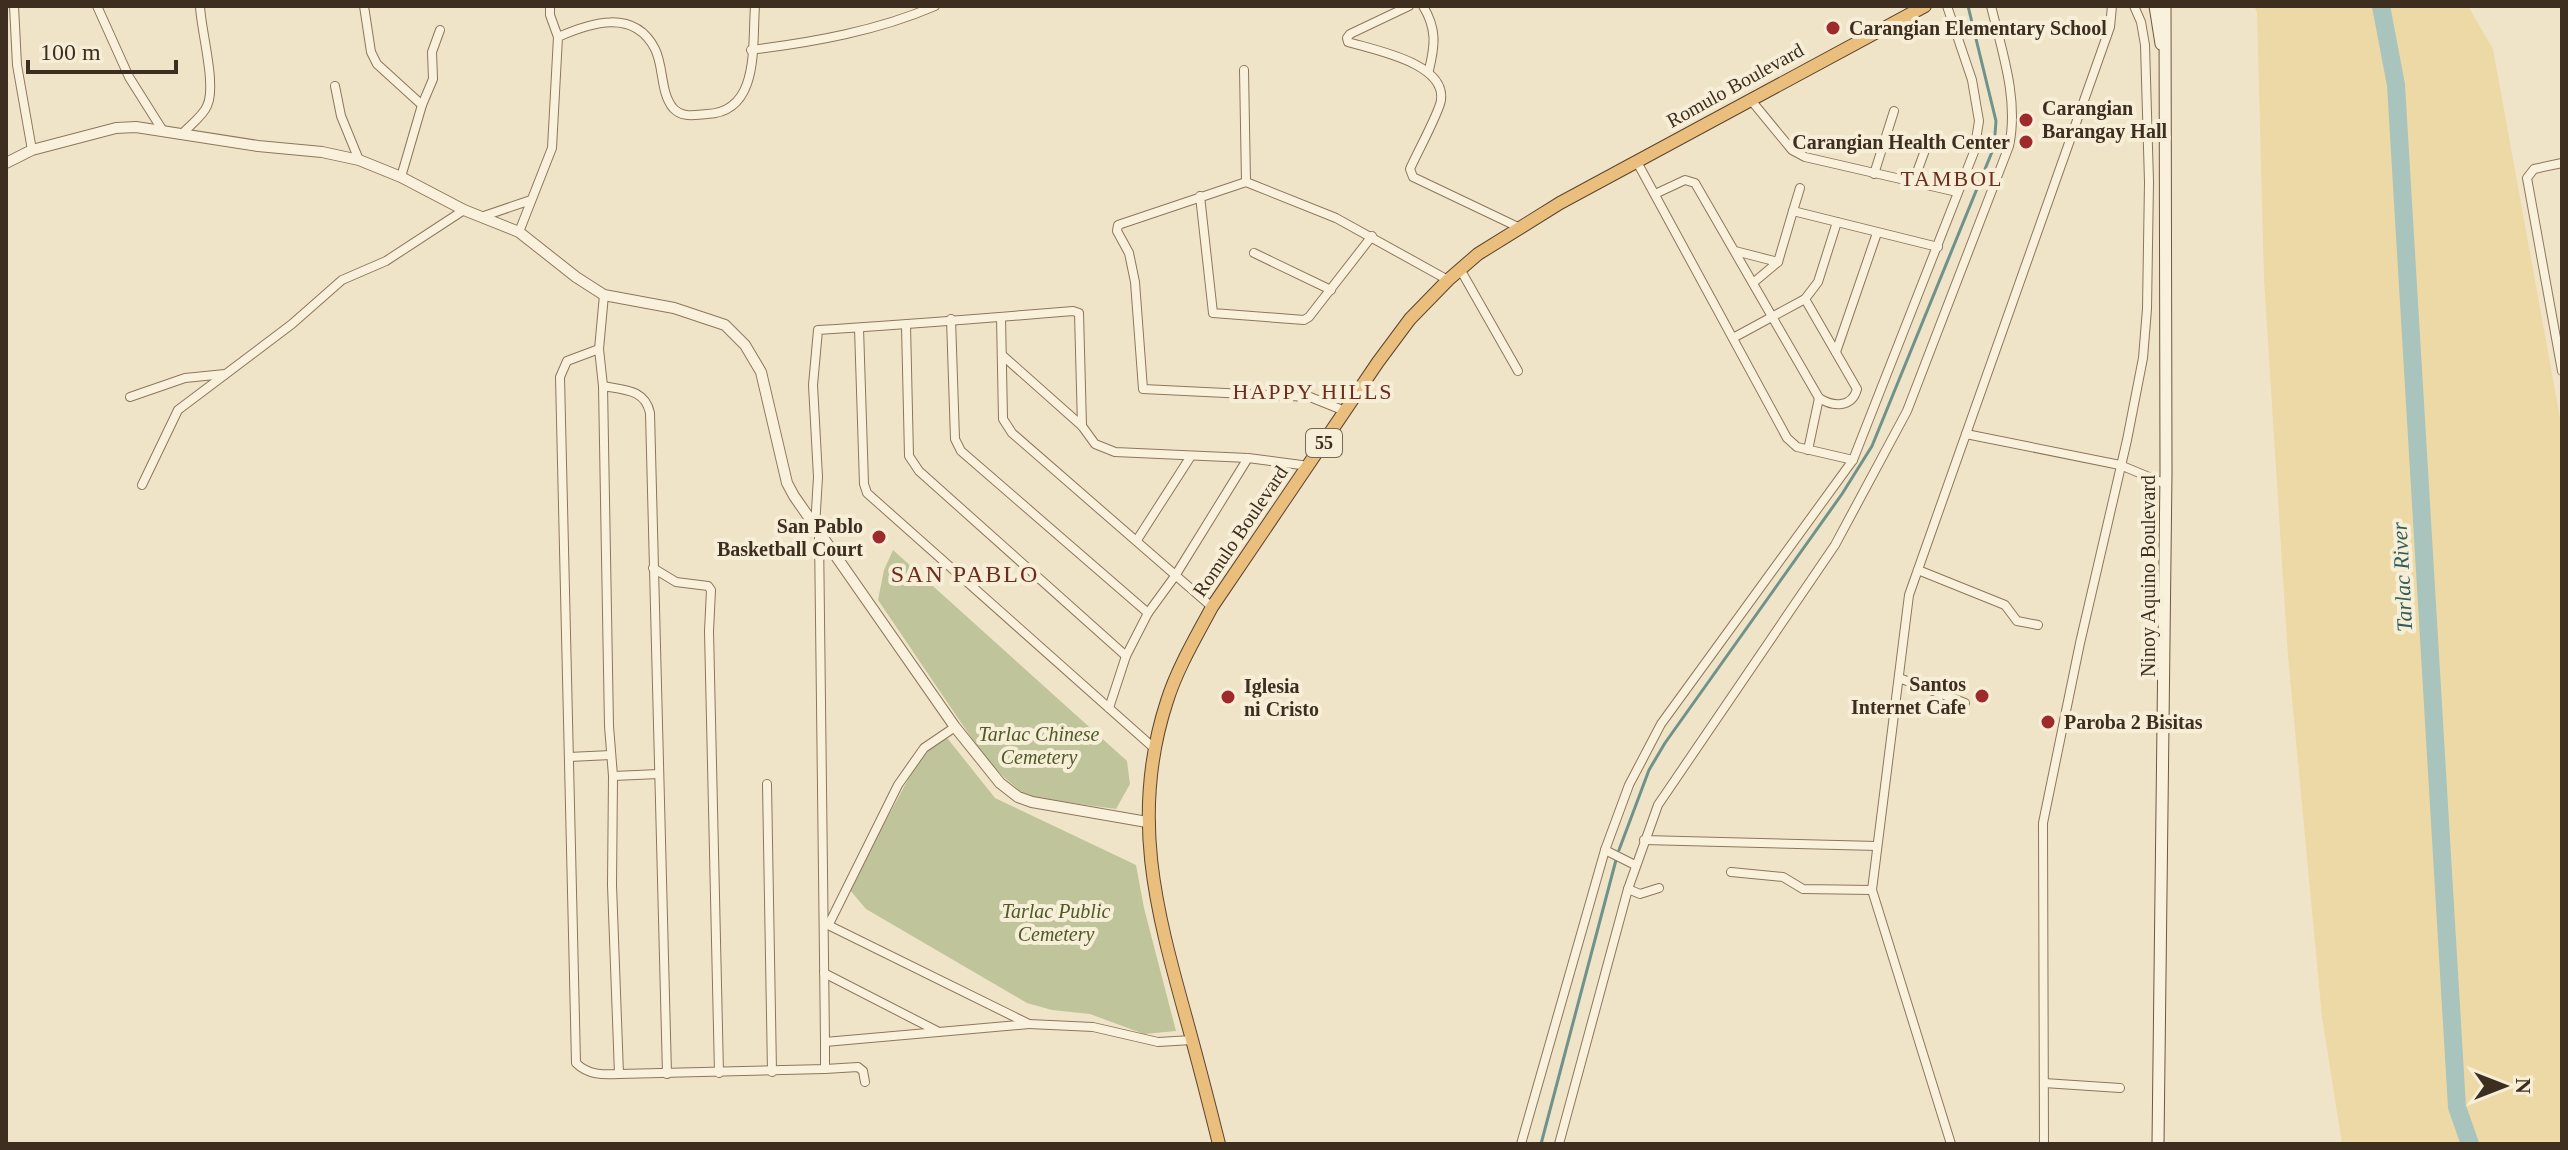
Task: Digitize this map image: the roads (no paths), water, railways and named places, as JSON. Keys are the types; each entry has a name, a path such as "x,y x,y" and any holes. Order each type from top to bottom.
{"highway":[{"name":"Romulo Boulevard","path":"1219,1144 1153,886 1147,822 1155,749 1167,699 1212,607 1410,319 1460,269 1518,227 1925,6"}],"main road":[{"name":"Ninoy Aquino Boulevard","path":"2155,6 2165,56"},
{"name":"Ninoy Aquino Boulevard","path":"2158,1144 2166,484 2165,6"}],"street":[{"path":"14,6 17,65 32,150"},
{"path":"97,6 129,77 163,131"},
{"path":"182,134 208,106 211,76 200,29 200,6"},
{"path":"364,6 371,52 377,64 422,105"},
{"path":"519,232 552,148 558,37 550,6"},
{"path":"558,37 587,24 616,21 640,31 655,49 669,102 675,110 683,115 722,114 739,103 748,88 755,6"},
{"path":"751,50 813,42 904,20 935,6"},
{"path":"1409,6 1350,34 1347,40 1429,70 1438,85 1442,100 1410,169 1411,173 1413,177 1518,227"},
{"path":"1423,6 1434,29 1435,43 1429,70"},
{"path":"1521,1144 1605,850 1629,785 1661,724 1853,460 1974,152 1979,121 1972,80 1947,6"},
{"path":"1559,1144 1635,865 1658,805 1835,545 1907,411 2009,146 2014,126 2005,64 1991,6"},
{"path":"1951,1144 1872,890 1909,595 2110,27 2112,6"},
{"path":"2044,1144 2043,823 2127,440 2143,358 2147,309 2149,182 2145,45 2134,6"},
{"path":"401,177 433,79 432,52 440,30"},
{"path":"1244,70 1246,182"},
{"path":"335,86 341,116 359,160"},
{"path":"1750,99 1792,150 1818,162 1957,192"},
{"path":"1874,174 1894,111"},
{"path":"6,163 32,150 116,128 163,131 258,146 322,152 359,160 401,177 464,210 519,232 604,295 674,308 725,325 745,345 764,382 787,483 955,727 1000,783 1018,797 1080,812 1147,822"},
{"path":"1913,183 1928,142"},
{"path":"1637,162 1787,438 1797,447 1853,460"},
{"path":"2562,163 2534,169 2527,178 2562,371"},
{"path":"1655,194 1685,180 1695,183 1819,398 1836,405 1848,402 1855,397 1857,389 1805,299"},
{"path":"1345,411 1310,397 1143,389 1135,282 1129,253 1117,231 1118,225 1246,182 1336,218 1448,280"},
{"path":"1753,283 1778,262 1800,188"},
{"path":"1200,196 1213,313 1304,320 1372,236"},
{"path":"481,217 531,200"},
{"path":"142,485 178,410 292,324 342,280 386,261 464,210"},
{"path":"1793,211 1938,247"},
{"path":"1733,338 1805,299 1818,282 1837,222"},
{"path":"1836,352 1877,233"},
{"path":"1735,251 1778,262"},
{"path":"1254,253 1331,290"},
{"path":"1460,269 1518,371"},
{"path":"604,295 599,349 603,386 613,776 612,885 619,1074"},
{"path":"825,1069 826,924 815,336 818,330 1079,313 1082,426"},
{"path":"1001,317 1003,419 1012,433 1212,607"},
{"path":"951,319 955,439 961,451 1148,613"},
{"path":"906,325 909,456 919,471 1126,656"},
{"path":"859,328 864,484 867,493 1155,749"},
{"path":"599,349 567,361 560,377 576,1063 584,1071 602,1075 858,1067 863,1071 865,1082"},
{"path":"1002,355 1082,426 1095,444 1115,452 1248,458 1309,466"},
{"path":"130,397 185,378 226,374"},
{"path":"603,386 637,392 648,404 667,1074"},
{"path":"1808,450 1819,398"},
{"path":"1966,434 2120,465 2166,484"},
{"path":"1137,540 1191,456"},
{"path":"1109,708 1126,656 1148,613 1175,576 1248,458"},
{"path":"653,568 676,582 708,586 711,590 719,1073"},
{"path":"1918,570 2005,605 2017,621 2038,625"},
{"path":"1899,678 1965,703"},
{"path":"826,924 898,785 924,748 955,727"},
{"path":"569,757 611,755"},
{"path":"613,776 659,774"},
{"path":"767,784 772,1072"},
{"path":"1644,840 1877,846"},
{"path":"1605,850 1635,865"},
{"path":"1731,872 1783,877 1803,889 1872,890"},
{"path":"1628,889 1640,894 1659,888"},
{"path":"826,924 1029,1024"},
{"path":"824,973 937,1031"},
{"path":"825,1042 1029,1024 1093,1027 1158,1042 1192,1040"},
{"path":"2044,1083 2120,1088"}],"waterway":[{"path":"1619,850 1649,770 1665,743 1842,494 1872,446 1994,147 1996,121 1968,6"},
{"name":"Tarlac River","path":"2381,6 2396,85 2457,1107 2470,1144"},
{"path":"1541,1144 1616,860"}],"place":[{"name":"Carangian Elementary School","path":"1833,28"},
{"name":"Carangian Barangay Hall","path":"2026,120"},
{"name":"Carangian Health Center","path":"2026,142"},
{"name":"San Pablo Basketball Court","path":"879,537"},
{"name":"Santos Internet Cafe","path":"1982,696"},
{"name":"Iglesia ni Cristo","path":"1228,697"},
{"name":"Paroba 2 Bisitas","path":"2048,722"}],"district":[{"name":"TAMBOL","path":"1952,178"},
{"name":"HAPPY HILLS","path":"1313,391"},
{"name":"SAN PABLO","path":"965,574"}],"park label":[{"name":"Tarlac Chinese Cemetery","path":"1039,746"},
{"name":"Tarlac Public Cemetery","path":"1056,922"}]}
